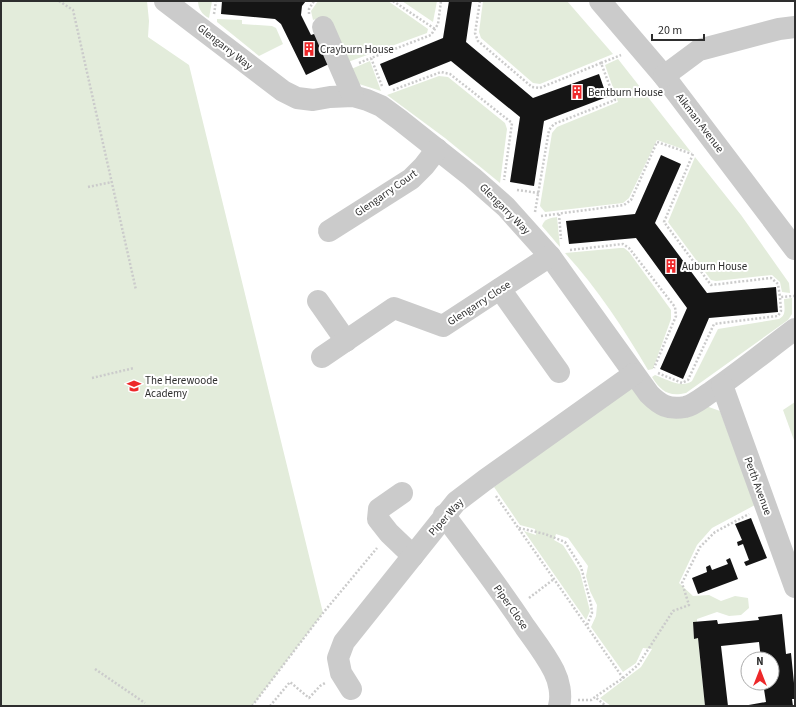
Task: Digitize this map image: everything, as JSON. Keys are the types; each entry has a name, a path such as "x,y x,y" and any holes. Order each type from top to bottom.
{"street":[{"name":"Aikman Avenue","path":"600,1 664,76 795,249"},
{"name":"Glengarry Way","path":"179,5 283,91 297,98 313,100 330,97 354,96 381,106 437,149 506,207 561,250 634,374 649,394 660,404 672,407 685,407 698,401 722,385 795,329"},
{"path":"323,27 354,96"},
{"path":"664,76 699,50 779,29 795,27"},
{"name":"Glengarry Court","path":"329,231 411,179 424,166 437,149"},
{"name":"Glengarry Close","path":"322,357 394,308 443,326 561,250"},
{"path":"500,289 559,372"},
{"path":"318,301 346,341"},
{"name":"Piper Way","path":"346,681 338,658 344,642 444,515 456,502 634,374"},
{"name":"Perth Avenue","path":"722,385 795,587"},
{"path":"402,493 379,509 378,519 389,533 413,556"},
{"name":"Piper Close","path":"444,515 514,610 548,660 558,685 560,703"}],"path":[{"path":"59,1 73,10 136,290"},
{"path":"214,20 216,1"},
{"path":"393,1 434,29"},
{"path":"385,93 371,58 431,35 438,24 441,1"},
{"path":"480,1 475,33 478,41 532,87 540,88 601,64 615,100 554,124 549,130 535,216 624,205 631,200 657,142 692,154"},
{"path":"392,90 441,72 446,73 450,74 506,118 512,123 504,181"},
{"path":"559,214 561,250 623,244 629,248 675,307 676,316 653,371 682,383 688,380 714,324 778,316 781,311 778,284 771,278 711,285 664,222 692,154 695,152"},
{"path":"88,187 112,182"},
{"path":"510,189 538,193"},
{"path":"780,297 794,296"},
{"path":"92,378 134,368"},
{"path":"485,480 623,678"},
{"path":"560,703 591,700 623,678 638,665 673,611 689,605 682,584 700,547 715,532 766,506"},
{"path":"518,528 545,534 565,542 581,567 591,604 592,613 587,626"},
{"path":"252,706 323,613 389,533"},
{"path":"514,610 554,579"},
{"path":"95,669 145,703"},
{"path":"270,706 290,682 309,698 320,686 346,681"},
{"path":"595,698 606,706"}],"green space":[{"name":"The Herewoode Academy","path":"1,1 147,1 149,21 148,37 189,65 323,613 252,706 1,706"},
{"path":"198,1 212,1 209,18 201,11"},
{"path":"318,1 388,1 428,29 427,33 348,62 319,18 313,20 311,11"},
{"path":"402,1 437,1 433,22"},
{"path":"483,1 567,1 613,54 540,84 533,83 481,38 479,32"},
{"path":"217,19 242,20 242,24 272,26 276,28 283,44 259,56 217,22"},
{"path":"618,59 691,152 657,140 629,198 623,203 545,212 540,206 552,133 557,127 618,102 605,65"},
{"path":"370,61 381,91 359,84 349,70"},
{"path":"439,76 448,77 505,123 507,129 500,183 445,138 387,95"},
{"path":"695,157 741,215 789,283 790,293 782,292 780,282 772,275 716,281 711,280 668,222"},
{"path":"557,217 560,247 542,226 546,220"},
{"path":"624,248 629,252 671,310 671,319 653,369 648,370 610,309 577,266 565,253"},
{"path":"792,298 792,314 788,320 686,393 674,394 666,392 652,377 655,375 679,384 692,381 718,329 779,319 784,313 784,299"},
{"path":"636,384 644,397 706,406 720,411 755,505 712,528 697,545 679,583 693,596 709,595 721,601 735,596 748,598 749,608 741,615 729,616 717,612 697,619 697,622 693,623 694,638 698,638 705,706 611,706 600,698 641,667 652,649 643,648 636,663 623,672 591,627 596,616 597,605 590,591 586,576 588,566 568,538 556,534 554,540 563,545 580,572 590,611 586,620 524,531 536,535 535,529 520,525 494,487"},
{"path":"795,402 795,443 783,410"}],"building":[{"name":"Crayburn House","path":"222,1 306,1 302,6 301,15 311,35 317,33 331,63 306,75 281,24 275,19 221,14"},
{"name":"Bentburn House","path":"449,1 472,1 466,42 533,98 599,74 607,97 544,121 534,186 510,182 520,117 451,61 389,86 380,64 443,38"},
{"name":"Auburn House","path":"661,155 681,164 655,223 707,293 776,287 778,312 709,318 683,379 660,369 687,308 636,238 569,244 566,221 635,214"},
{"path":"751,518 767,558 746,566 744,562 749,560 743,544 738,546 737,542 742,540 735,524"},
{"path":"730,558 738,579 698,594 692,578 707,572 706,567 710,565 712,570 728,564 726,560"},
{"path":"782,614 786,654 791,653 795,693 795,699 792,699 793,706 743,706 766,702 764,691 780,691 780,651 760,651 759,642 721,646 728,706 705,706 698,638 694,639 693,622 717,620 718,624 759,620 758,617"}],"place":[{"name":"Crayburn House","path":"309,49"},
{"name":"Bentburn House","path":"577,92"},
{"name":"Auburn House","path":"671,266"},
{"name":"The Herewoode Academy","path":"134,386"}]}
